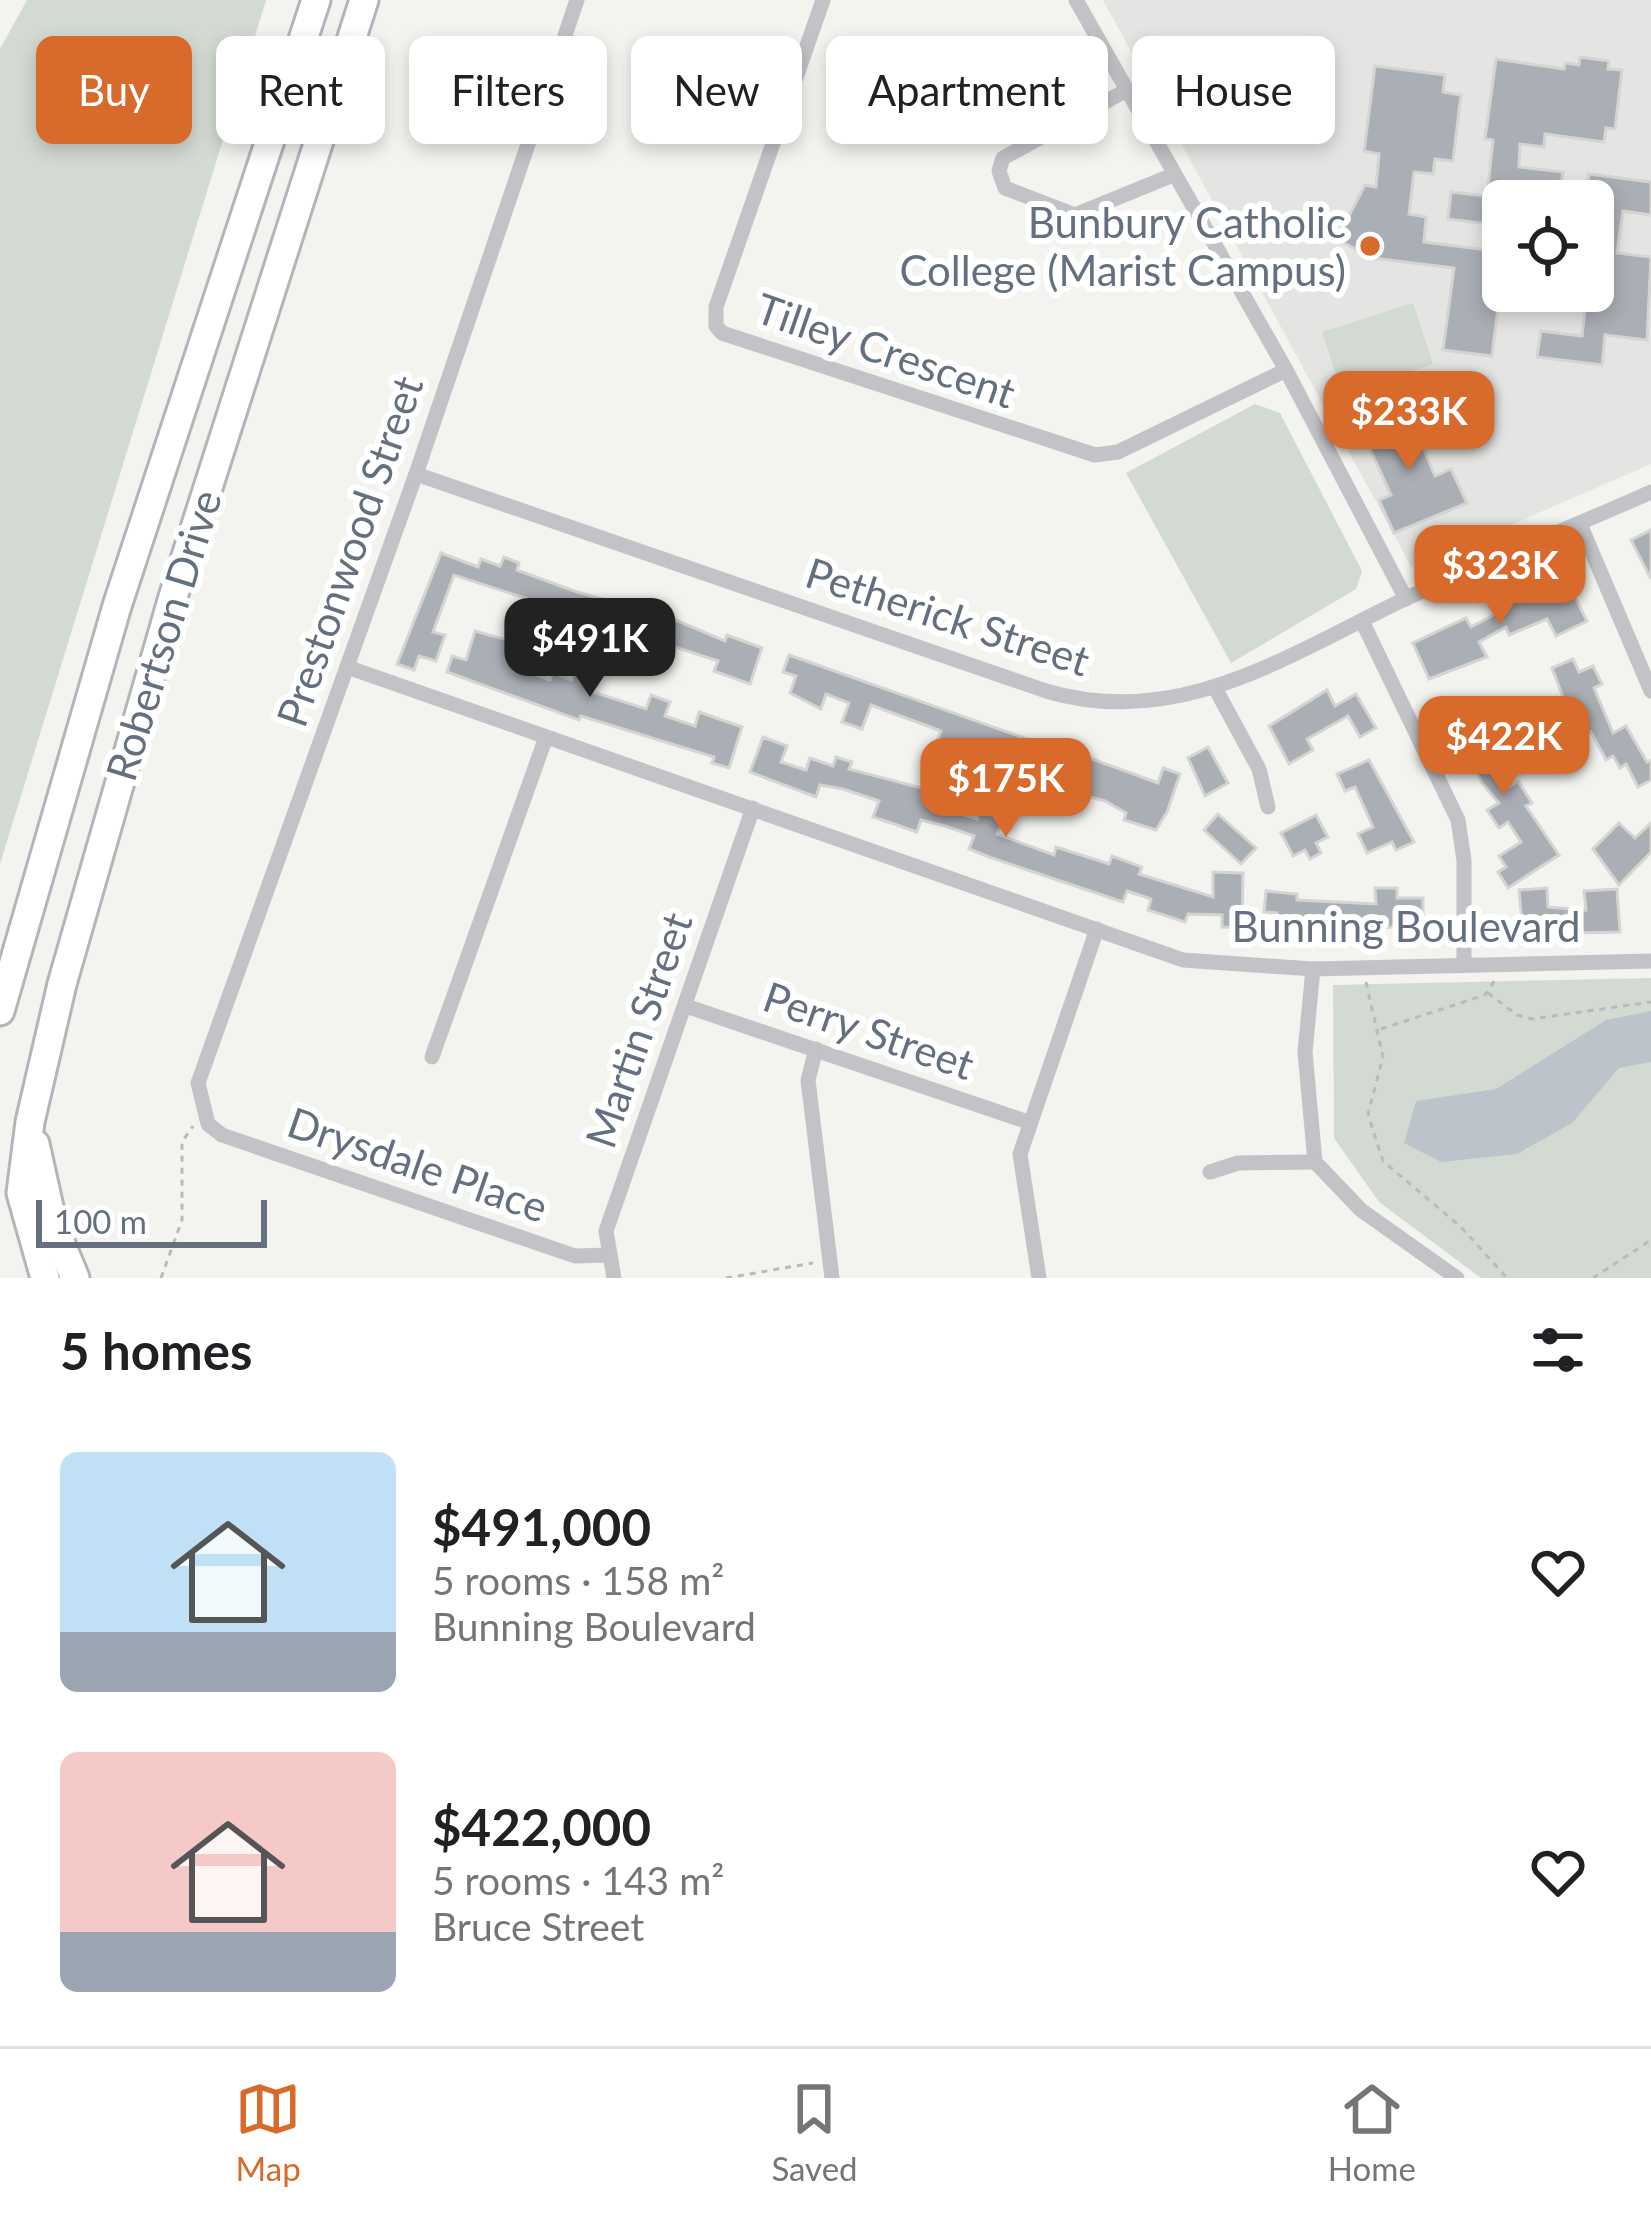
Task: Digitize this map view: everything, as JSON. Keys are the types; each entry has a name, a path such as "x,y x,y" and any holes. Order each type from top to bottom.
{"highway":[{"name":"Robertson Drive","path":"0,1011 118,606 316,0"},
{"name":"Robertson Drive","path":"45,1278 21,1193 30,1122 130,740 364,0"},
{"path":"0,987 17,947"},
{"path":"30,1122 53,1225 75,1278"}],"street":[{"name":"Prestonwood Street","path":"205,1118 198,1083 416,474 577,0"},
{"name":"Tilley Crescent","path":"823,0 716,308 716,326 722,332 1095,455 1118,452 1286,370"},
{"path":"1076,0 1286,370 1406,599"},
{"path":"1125,91 1003,158 999,171 1005,188 1075,215 1173,175"},
{"name":"Petherick Street","path":"416,474 1070,698 1133,703 1215,688 1263,673 1406,599 1651,492"},
{"path":"1580,524 1651,692"},
{"path":"1362,621 1458,820 1464,860 1464,965"},
{"name":"Bunning Boulevard","path":"347,667 1184,960 1313,969 1651,961"},
{"path":"1215,688 1259,769 1268,807"},
{"path":"432,1057 546,737"},
{"name":"Martin Street","path":"614,1278 606,1231 753,808"},
{"path":"1039,1278 1019,1154 1097,929"},
{"path":"1313,969 1305,1052 1316,1162 1361,1210 1456,1278"},
{"name":"Perry Street","path":"686,1006 1028,1122"},
{"path":"816,1049 808,1079 832,1278"},
{"name":"Drysdale Place","path":"205,1118 222,1136 575,1256 610,1255"},
{"path":"1210,1172 1238,1163 1316,1162"}],"path":[{"path":"1366,975 1382,1067 1368,1114 1383,1161 1461,1227 1508,1278"},
{"path":"1379,1030 1488,993 1496,975"},
{"path":"1488,993 1517,1015 1532,1018 1651,1002"},
{"path":"161,1278 182,1220 182,1142 205,1118"},
{"path":"1593,1278 1651,1240"},
{"path":"726,1278 830,1260"}],"shaded area":[{"path":"27,0 266,0 255,36 216,36 216,144 222,144 0,864 0,49"},
{"name":"Bunbury Catholic College (Marist Campus)","path":"1103,0 1651,0 1651,464 1412,568 1181,144 1335,144 1335,36 1132,36 1132,53"},
{"path":"1413,303 1433,364 1342,393 1322,332"},
{"path":"1255,404 1280,413 1362,571 1356,589 1231,663 1126,473"},
{"path":"1651,978 1651,1278 1481,1278 1379,1202 1334,1138 1333,985"},
{"path":"1651,1011 1651,1062 1619,1068 1572,1123 1517,1154 1441,1162 1404,1143 1416,1101 1496,1089 1606,1020"}],"building":[{"path":"1580,57 1609,61 1608,69 1622,70 1615,129 1606,128 1604,142 1545,134 1544,147 1520,144 1519,167 1563,172 1562,180 1489,180 1493,140 1485,139 1496,59 1564,69 1565,63 1579,65"},
{"path":"1375,66 1445,75 1443,92 1461,95 1453,161 1435,159 1433,174 1414,172 1409,214 1426,217 1424,242 1482,249 1482,312 1498,312 1492,356 1443,350 1454,268 1372,258 1337,239 1365,185 1376,187 1379,154 1364,151"},
{"path":"1589,174 1651,182 1651,215 1623,211 1617,253 1651,257 1647,340 1605,335 1602,365 1537,357 1541,331 1582,336 1585,312 1614,312 1614,180 1588,180"},
{"path":"1451,192 1482,195 1482,223 1448,219"},
{"path":"1406,406 1435,476 1451,469 1467,503 1394,533 1379,500 1391,495 1360,427"},
{"path":"1651,530 1651,579 1631,540"},
{"path":"441,553 478,567 481,559 500,566 504,557 519,563 517,570 577,592 671,618 725,641 727,635 762,648 750,684 714,671 718,661 454,575 433,632 445,635 436,661 419,656 414,670 397,664"},
{"path":"1565,577 1587,621 1556,636 1547,619 1509,635 1506,627 1479,642 1487,657 1429,679 1413,643 1466,618 1471,627 1499,612 1497,607"},
{"path":"475,631 525,645 517,669 550,680 553,673 572,680 578,664 597,671 590,691 646,709 651,695 670,702 665,716 695,726 699,712 742,727 729,768 712,763 714,757 581,716 579,720 447,672 452,656 466,660"},
{"path":"789,655 1030,740 1028,746 1060,756 1062,748 1158,783 1163,768 1180,774 1167,812 1156,830 1124,820 1126,813 1105,801 1036,782 1041,768 968,745 966,750 938,739 941,731 871,705 862,729 842,722 849,703 826,694 821,709 790,693 796,676 783,672"},
{"path":"1573,659 1579,672 1593,666 1602,684 1594,688 1613,733 1626,726 1647,762 1651,760 1651,780 1638,787 1626,764 1620,768 1613,756 1606,760 1591,732 1578,737 1552,668"},
{"path":"1327,690 1335,706 1356,694 1376,728 1360,737 1348,716 1307,739 1313,750 1289,764 1269,726"},
{"path":"1465,702 1470,713 1487,706 1497,730 1484,735 1507,788 1518,781 1532,803 1526,806 1559,855 1508,888 1498,872 1506,867 1499,856 1521,842 1508,822 1499,828 1487,810 1499,803 1482,783 1448,709"},
{"path":"763,737 787,746 781,762 806,770 810,758 833,766 836,757 852,762 849,769 929,790 925,803 977,819 979,811 1003,819 997,834 1054,855 1056,847 1109,864 1112,856 1142,867 1139,874 1213,897 1213,872 1243,873 1242,928 1222,927 1222,915 1188,914 1185,922 1148,910 1151,899 1127,891 1123,902 989,857 969,849 974,836 945,826 921,820 917,832 873,817 879,801 843,789 820,785 816,797 750,772"},
{"path":"1208,747 1228,783 1205,796 1188,758"},
{"path":"1369,760 1414,842 1396,850 1392,842 1367,853 1358,834 1373,827 1355,787 1345,791 1337,774"},
{"path":"1218,814 1256,848 1241,864 1204,830"},
{"path":"1316,815 1328,837 1316,843 1321,853 1310,859 1305,850 1293,856 1281,833"},
{"path":"1619,823 1635,838 1651,823 1651,852 1619,885 1593,849"},
{"path":"1375,888 1397,888 1397,898 1423,898 1423,927 1276,928 1277,913 1264,912 1266,891 1297,894 1297,900 1376,904"},
{"path":"1547,888 1548,907 1586,910 1584,891 1617,889 1620,932 1523,934 1519,890"}],"place":[{"name":"Bunbury Catholic College (Marist Campus)","path":"1370,246"}]}
